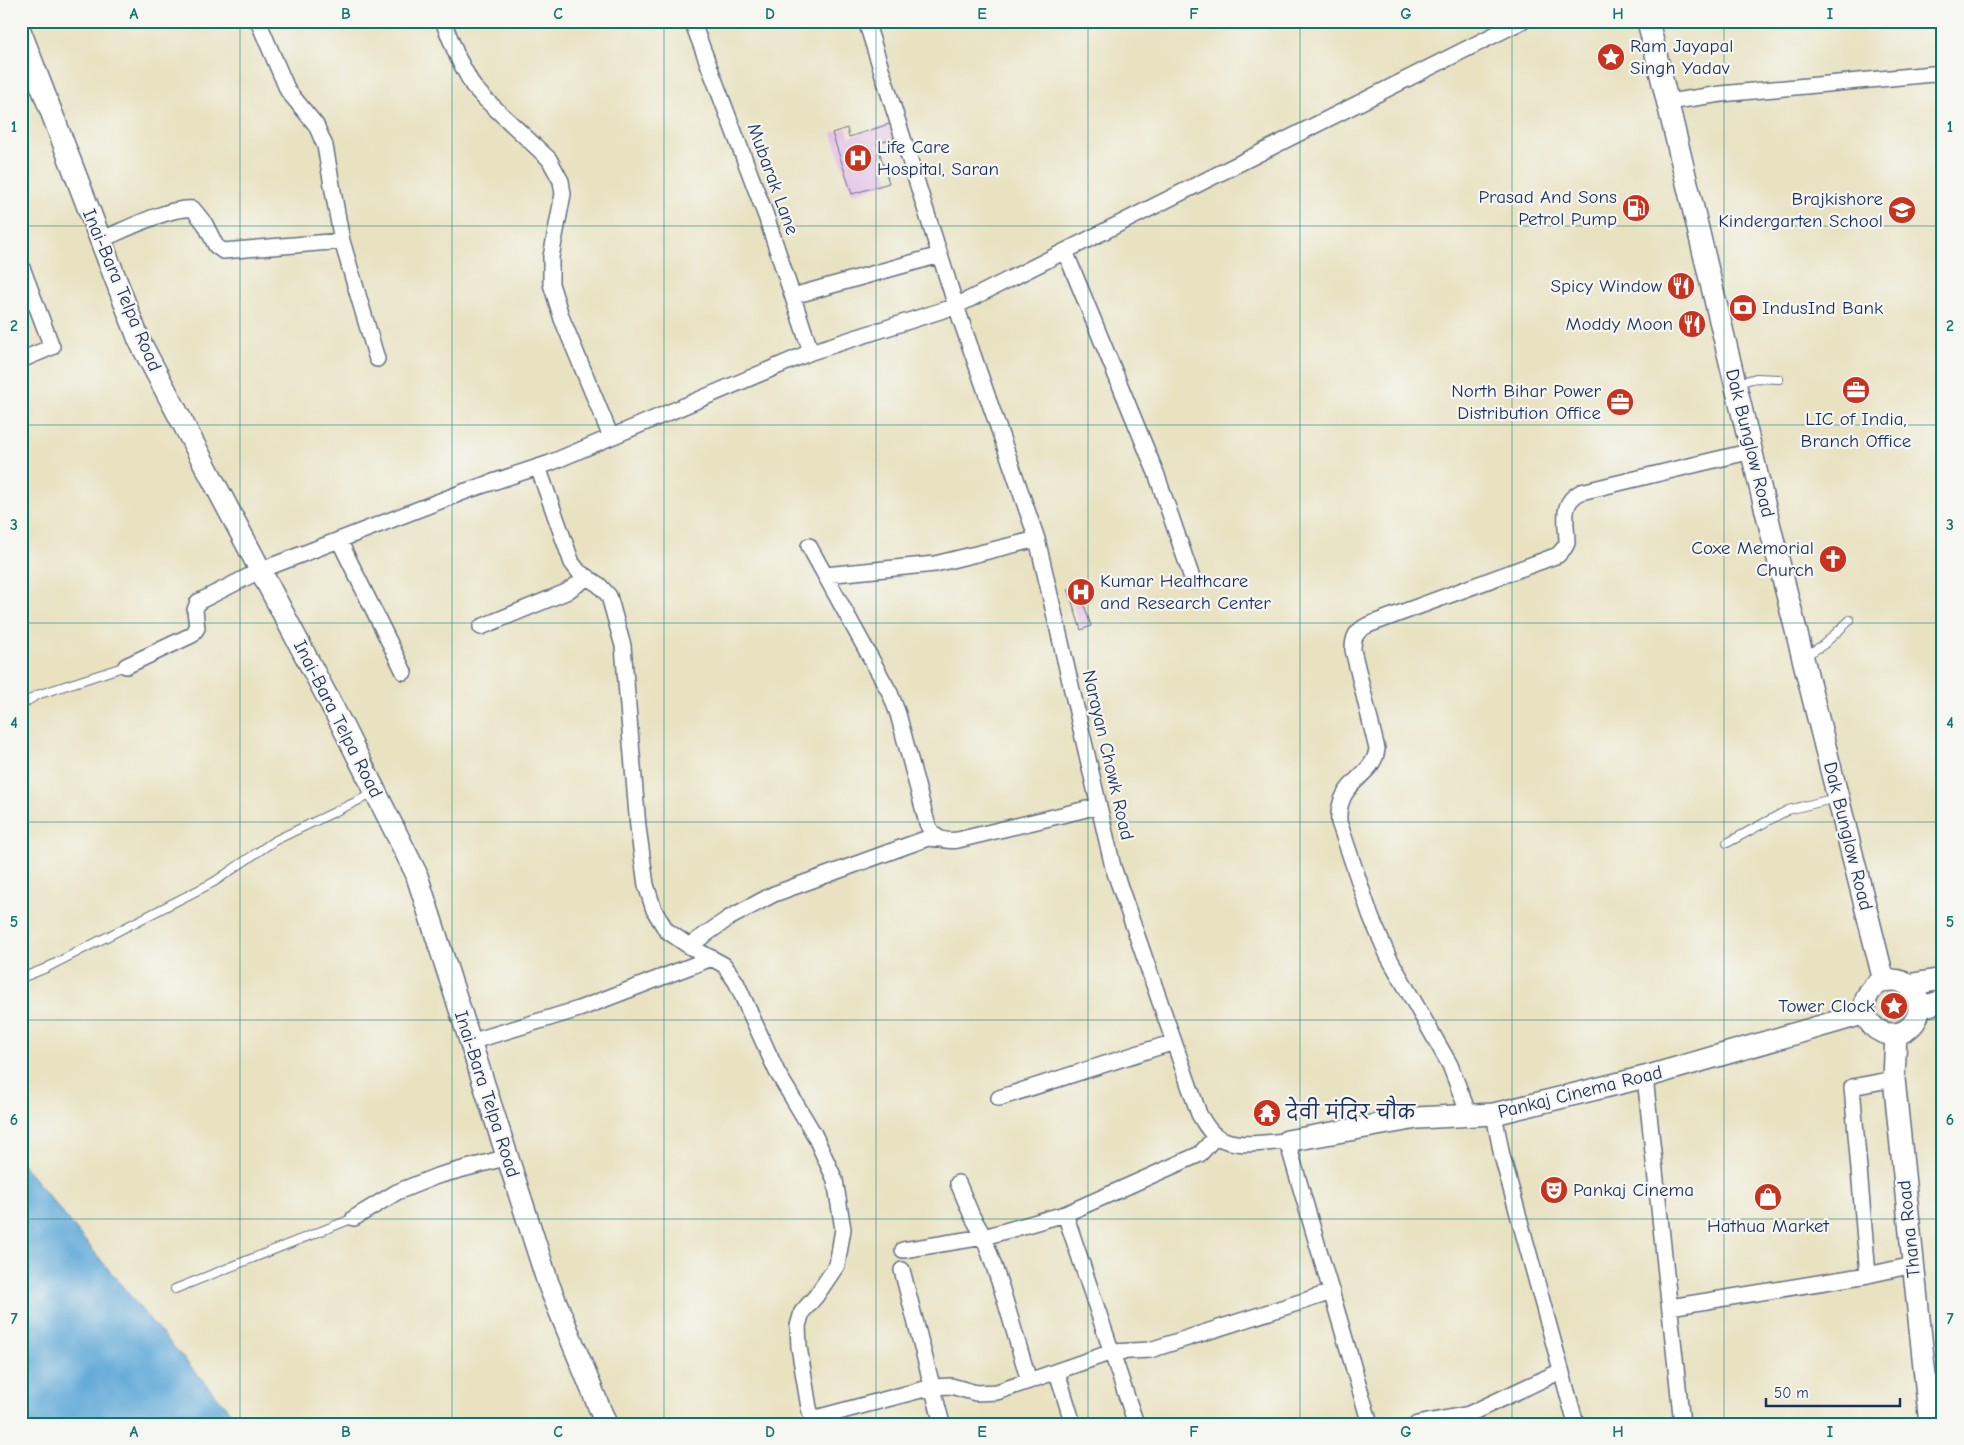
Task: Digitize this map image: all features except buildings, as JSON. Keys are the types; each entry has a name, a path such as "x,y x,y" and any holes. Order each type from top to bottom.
{"street":[{"path":"258,21 288,92 316,125 325,146 342,242 377,359"},
{"path":"444,21 458,58 473,86 549,159 561,181 563,194 551,256 551,284 560,313 610,437"},
{"name":"Mubarak Lane","path":"692,21 750,171 811,352"},
{"name":"Narayan Chowk Road","path":"866,21 956,306 1037,540 1113,867 1199,1114 1207,1128 1216,1136"},
{"path":"126,666 192,635 197,631 195,610 198,602 261,570 466,491 538,467 811,352 956,306 1522,21"},
{"name":"Dak Bunglow Road","path":"1648,21 1752,451 1884,981"},
{"name":"Inai-Bara Telpa Road","path":"21,33 139,340 261,570 416,873 548,1282 606,1424"},
{"path":"1668,102 1721,94 1943,73"},
{"path":"100,240 170,212 185,208 193,209 205,224 216,246 223,251 342,242"},
{"path":"1065,252 1152,464 1194,581"},
{"path":"793,296 940,255"},
{"path":"21,265 52,347 21,360"},
{"path":"1469,1115 1450,1065 1388,956 1371,917 1339,822 1338,810 1344,794 1373,760 1377,748 1353,650 1353,640 1356,633 1368,625 1558,555 1566,547 1567,543 1566,508 1568,502 1581,492 1752,451"},
{"path":"538,467 572,564 610,596 623,646 631,754 646,885 654,910 666,930 689,946 724,965 736,982 777,1072 814,1134 835,1180 843,1230 837,1266 802,1312 798,1326 798,1346 813,1422 932,1388 951,1386 976,1393 997,1392 1112,1352 1150,1350 1332,1292"},
{"path":"339,540 404,672"},
{"path":"825,574 936,564 1037,540"},
{"path":"809,546 890,693 898,714 927,823 930,831 938,839"},
{"path":"481,627 566,592 588,577"},
{"path":"689,946 729,918 774,894 928,838 958,840 1099,806"},
{"path":"470,1042 578,1009 712,958"},
{"path":"1907,985 1943,979"},
{"path":"1892,980 1907,985 1914,992 1919,1008 1912,1025 1896,1034 1880,1031 1869,1021 1866,1014 1867,997 1871,990 1884,981 1892,980"},
{"path":"1919,1008 1943,1000"},
{"name":"Pankaj Cinema Road","path":"1287,1141 1417,1118 1494,1114 1645,1077 1866,1014"},
{"name":"Thana Road","path":"1896,1034 1894,1078 1930,1424"},
{"path":"999,1098 1174,1042"},
{"path":"1645,1077 1682,1424"},
{"path":"1868,1275 1852,1087 1894,1078"},
{"path":"1494,1114 1502,1156 1576,1424"},
{"path":"903,1250 984,1237 1066,1214 1200,1154 1216,1136 1228,1142 1287,1141 1370,1424"},
{"path":"354,1218 397,1192 437,1176 508,1157"},
{"path":"958,1183 972,1216 984,1237 1029,1382"},
{"path":"1066,1214 1135,1421"},
{"path":"1670,1307 1868,1275 1913,1265"},
{"path":"902,1270 942,1424"},
{"path":"1417,1424 1470,1414 1561,1371"},
{"path":"1057,1372 1073,1424"}],"lane":[{"path":"1736,384 1756,378 1779,379"},
{"path":"1803,657 1823,645 1850,620"},
{"path":"21,705 37,695 126,666"},
{"path":"21,978 44,969 214,882 274,841 376,792"},
{"path":"1727,843 1788,810 1838,798"},
{"path":"175,1289 354,1218"}],"water":[{"path":"21,1162 145,1314 241,1424 21,1424"}],"place":[{"name":"Ram Jayapal Singh Yadav","path":"1611,57"},
{"name":"Life Care Hospital, Saran","path":"858,158"},
{"name":"Prasad And Sons Petrol Pump","path":"1636,208"},
{"name":"Brajkishore Kindergarten School","path":"1902,210"},
{"name":"Spicy Window","path":"1681,286"},
{"name":"IndusInd Bank","path":"1743,308"},
{"name":"Moddy Moon","path":"1692,324"},
{"name":"LIC of India, Branch Office","path":"1856,390"},
{"name":"North Bihar Power Distribution Office","path":"1620,402"},
{"name":"Coxe Memorial Church","path":"1833,559"},
{"name":"Kumar Healthcare and Research Center","path":"1081,592"},
{"name":"Tower Clock","path":"1894,1006"},
{"name":"देवी मंदिर चौक","path":"1267,1113"},
{"name":"Pankaj Cinema","path":"1554,1190"},
{"name":"Hathua Market","path":"1768,1197"}]}
